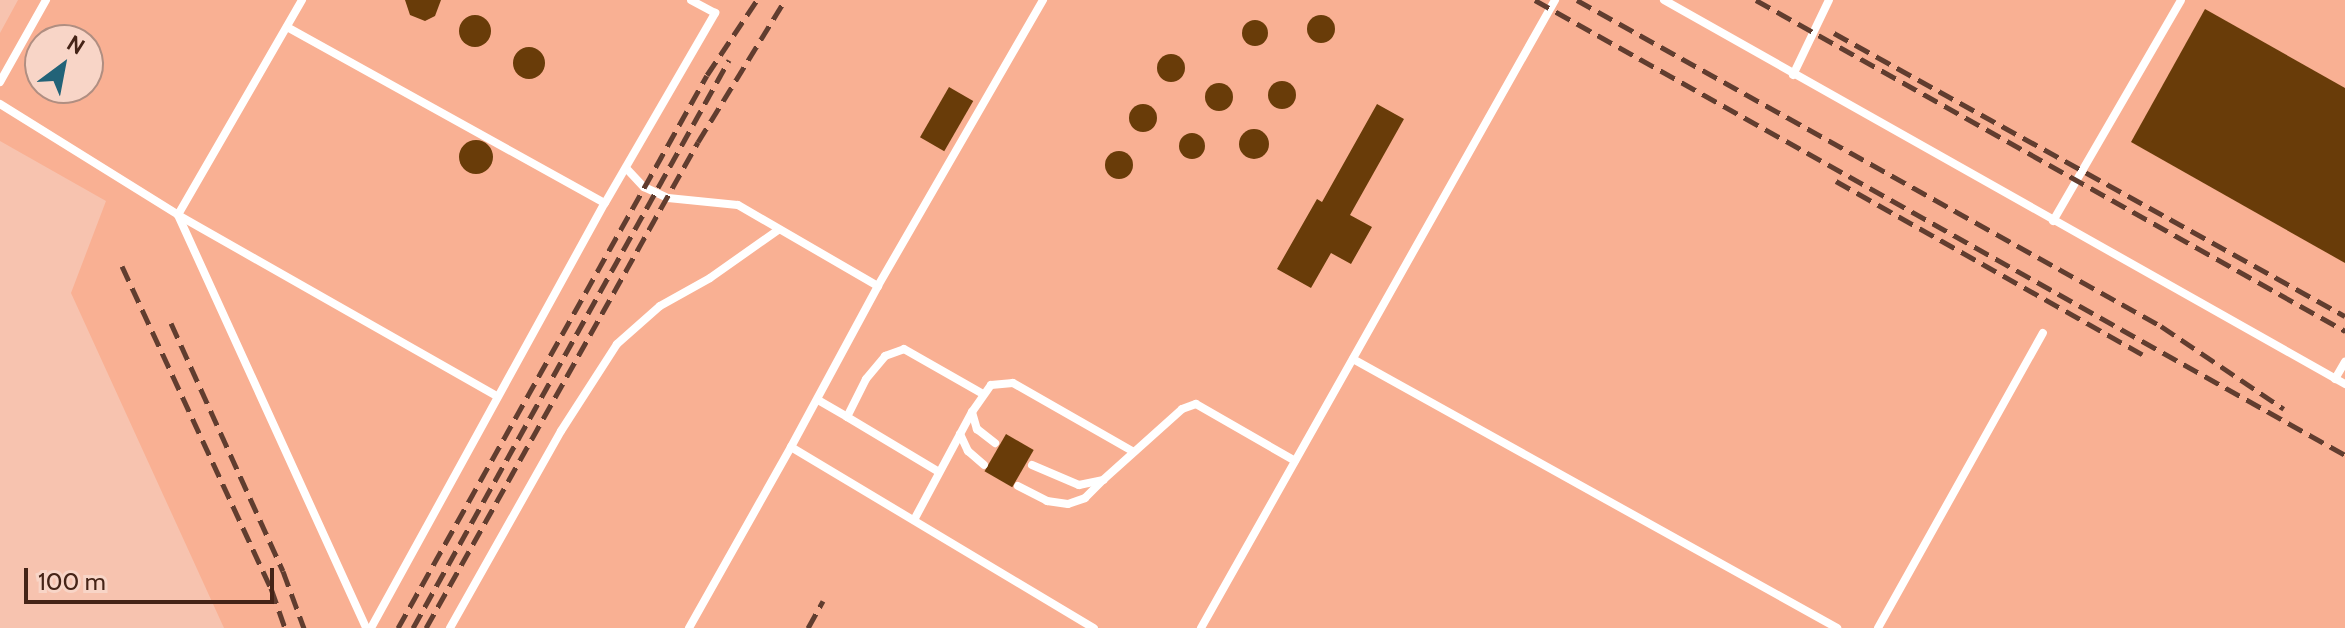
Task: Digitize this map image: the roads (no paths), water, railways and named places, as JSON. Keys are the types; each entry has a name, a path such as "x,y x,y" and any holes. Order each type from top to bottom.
{"lane":[{"path":"0,82 46,0"},
{"path":"178,215 302,0"},
{"path":"369,628 605,203 715,13 691,0"},
{"path":"693,626 878,286 1043,0"},
{"path":"1201,628 1555,0"},
{"path":"1664,0 2345,384"},
{"path":"1793,75 1829,0"},
{"path":"2053,221 2181,0"},
{"path":"287,27 605,203"},
{"path":"0,104 178,215 497,396"},
{"path":"626,168 644,187 656,193 682,201 738,205 878,286"},
{"path":"178,215 369,628"},
{"path":"450,628 566,421 617,344 653,311 710,278 778,230"},
{"path":"1878,628 2043,333"},
{"path":"847,417 866,379 885,356 904,349 983,394"},
{"path":"1353,359 1837,628"},
{"path":"2335,379 2345,362"},
{"path":"914,520 972,412 991,385 1013,383 1132,451"},
{"path":"818,400 939,472"},
{"path":"1018,486 1047,501 1068,504 1085,498 1132,451 1182,409 1196,404 1295,461"},
{"path":"972,412 977,429 995,443"},
{"path":"960,434 968,451 984,465"},
{"path":"791,447 1094,628"},
{"path":"1032,465 1079,485 1103,480"}],"railway":[{"path":"398,628 707,75 757,0"},
{"path":"426,628 698,142 785,0"},
{"path":"1535,0 2345,455"},
{"path":"1577,0 2161,326 2284,409"},
{"path":"1756,0 2345,331"},
{"path":"1834,33 2345,316"},
{"path":"413,628 729,60"},
{"path":"1836,181 2142,354"},
{"path":"122,266 271,588 285,628"},
{"path":"171,323 283,571 304,628"},
{"path":"808,628 823,601"}]}
